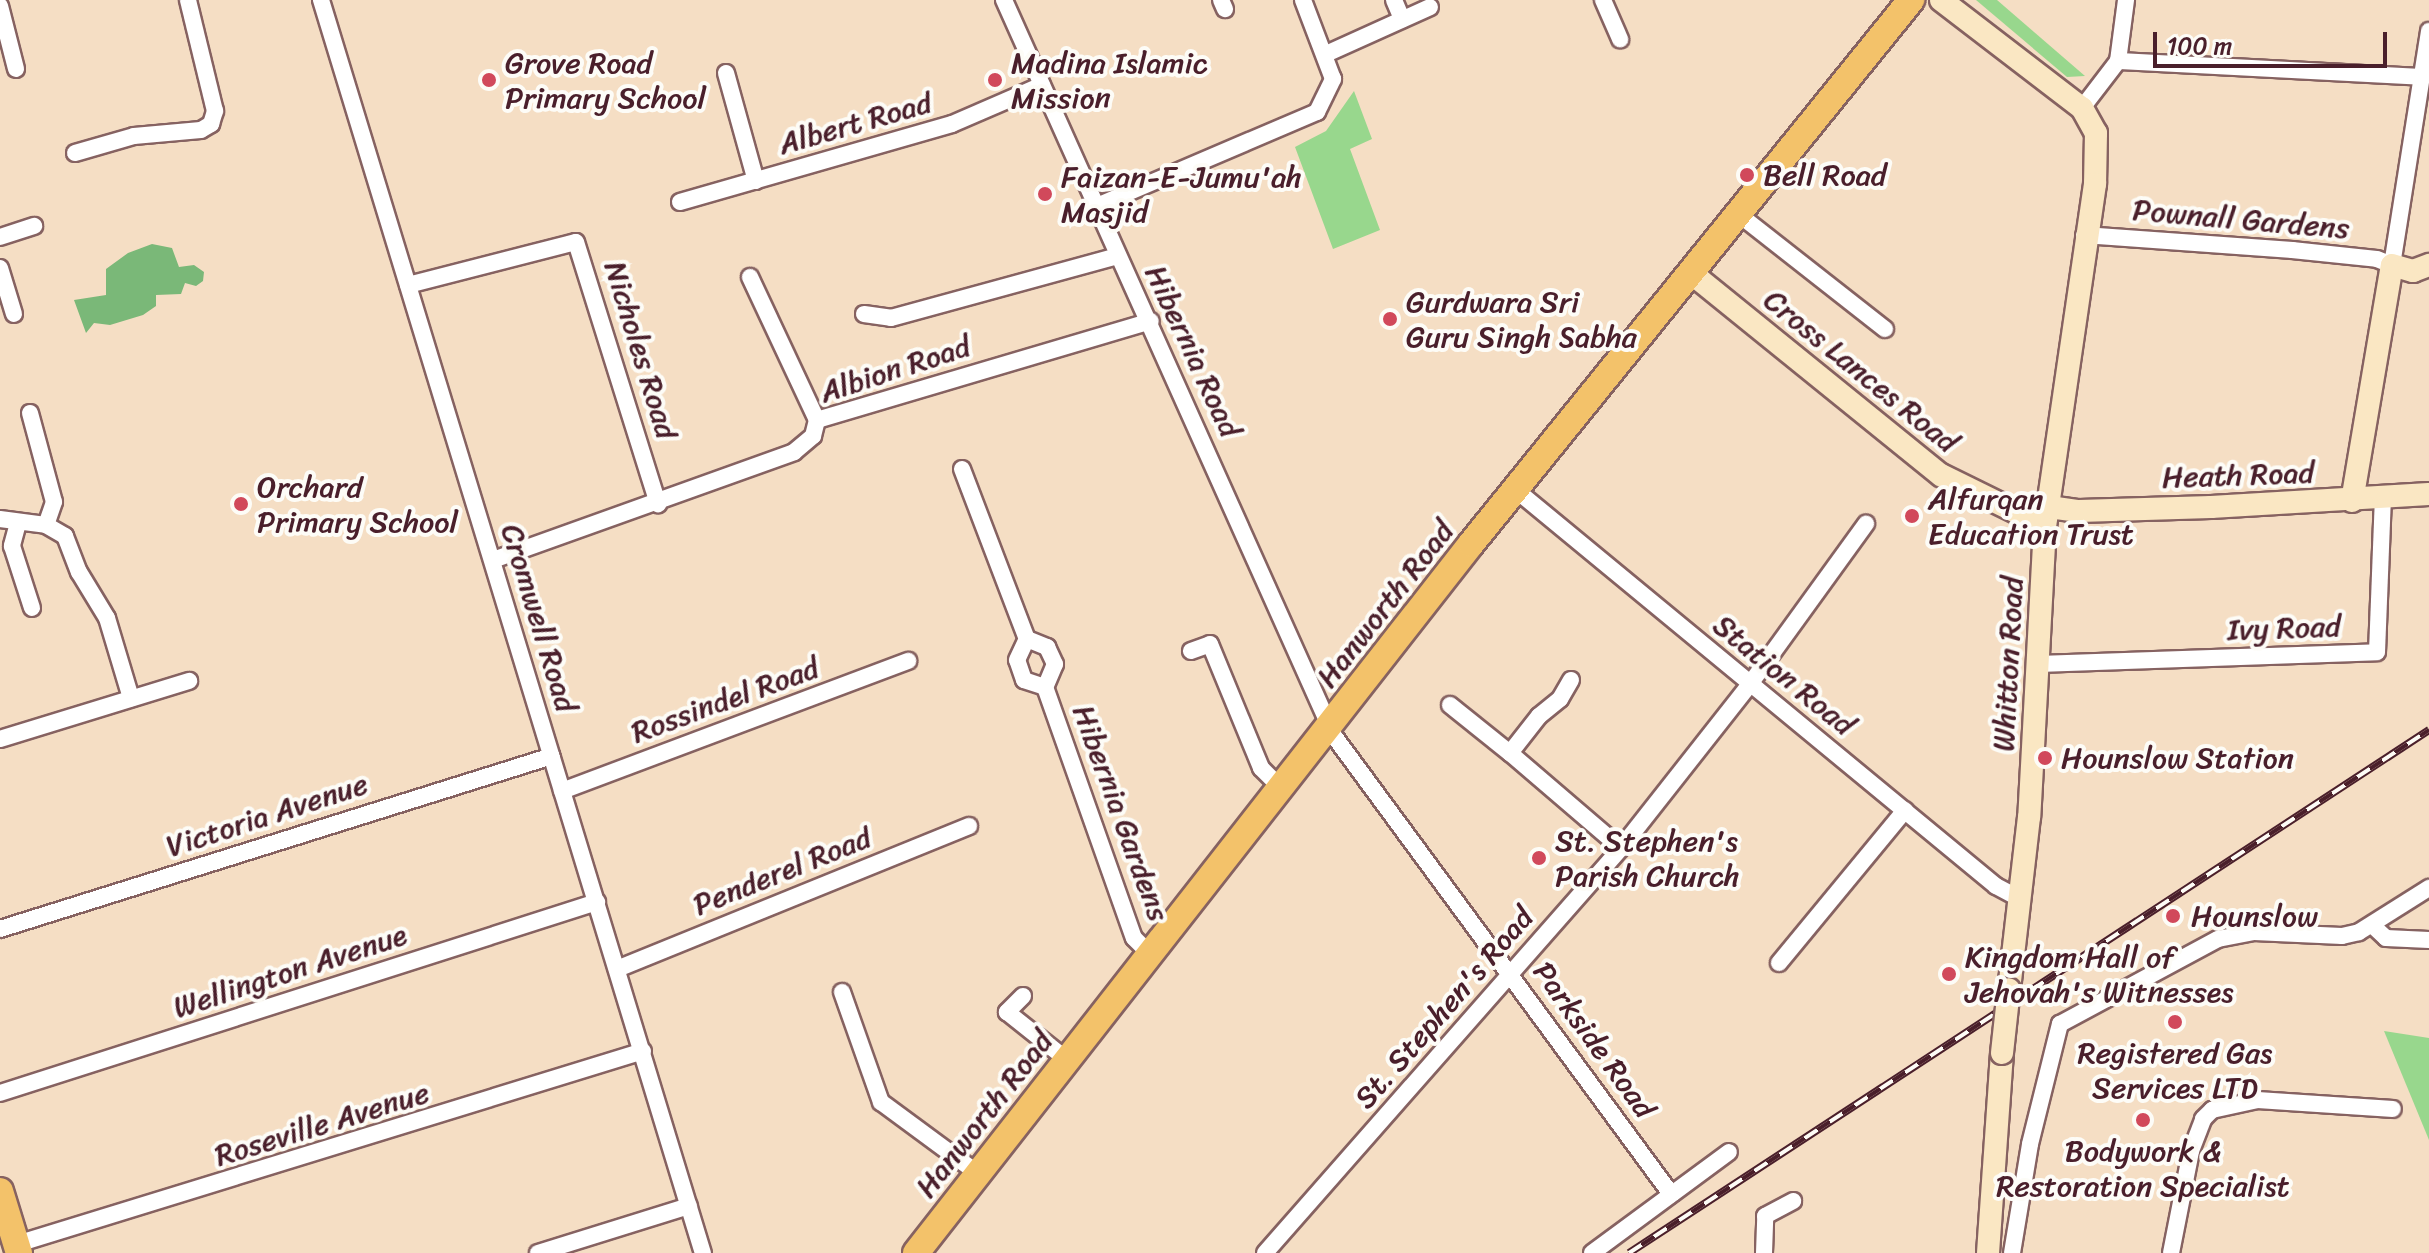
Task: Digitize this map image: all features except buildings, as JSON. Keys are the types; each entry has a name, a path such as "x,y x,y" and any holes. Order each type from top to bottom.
{"main road":[{"name":"Hanworth Road","path":"916,1253 1516,490 1911,0"},
{"path":"1941,0 2082,108"},
{"name":"Whitton Road","path":"1988,1253 2002,1053 2020,899 2039,664 2047,517 2084,235 2095,184 2096,133 2082,108"},
{"path":"2352,501 2392,265 2413,271 2429,265"},
{"name":"Cross Lances Road","path":"1690,272 1941,475 2047,517"},
{"name":"Heath Road","path":"2047,517 2079,511 2352,501 2429,494"},
{"path":"0,1191 18,1248"}],"street":[{"path":"75,153 134,136 201,130 211,124 215,111 188,0"},
{"name":"Cromwell Road","path":"321,0 703,1253"},
{"name":"Hibernia Road","path":"1004,0 1099,205 1117,256 1151,321 1330,727"},
{"path":"1099,205 1317,112 1333,79 1303,0"},
{"path":"1394,0 1402,19"},
{"path":"1603,0 1620,39"},
{"path":"2082,108 2118,61 2126,0"},
{"path":"0,6 16,69"},
{"path":"1326,54 1430,7"},
{"path":"2392,265 2429,31"},
{"path":"2118,61 2423,77"},
{"path":"726,73 756,181"},
{"name":"Albert Road","path":"680,202 952,124 1042,85"},
{"path":"1737,213 1885,329"},
{"path":"0,237 34,226"},
{"name":"Pownall Gardens","path":"2084,235 2292,250 2377,259 2392,265"},
{"name":"Nicholes Road","path":"408,285 576,242 658,504"},
{"path":"864,314 891,318 1117,256"},
{"path":"0,268 14,314"},
{"path":"750,277 817,420"},
{"name":"Albion Road","path":"493,560 658,504 794,452 813,436 817,420 1151,321"},
{"path":"30,413 54,502 46,525"},
{"name":"Hibernia Gardens","path":"962,469 1027,639 1017,660 1024,680 1045,687"},
{"name":"Station Road","path":"1516,490 1996,886 2020,899"},
{"name":"Ivy Road","path":"2039,664 2377,652 2383,499"},
{"path":"0,519 46,525 65,536 79,572 107,618 131,698"},
{"path":"18,523 12,546 32,608"},
{"name":"St. Stephen's Road","path":"1265,1253 1621,848 1750,684 1866,524"},
{"name":"Hibernia Gardens","path":"1027,639 1047,647 1055,664 1045,687 1134,938 1150,954"},
{"path":"1191,651 1210,644 1261,768 1282,789"},
{"name":"Rossindel Road","path":"562,791 908,661"},
{"path":"1510,753 1539,716 1560,699 1571,680"},
{"path":"0,739 189,681"},
{"path":"1450,705 1621,848"},
{"name":"Parkside Road","path":"1330,727 1671,1194"},
{"name":"Victoria Avenue","path":"0,929 552,756"},
{"path":"1779,963 1905,810"},
{"name":"Penderel Road","path":"617,969 969,826"},
{"path":"2012,1253 2030,1144 2060,1024 2218,939 2254,932 2342,936 2372,925 2429,888"},
{"name":"Wellington Avenue","path":"0,1093 597,902"},
{"path":"2372,925 2386,938 2429,940"},
{"path":"842,992 881,1102 980,1175"},
{"path":"1023,996 1007,1012 1066,1059"},
{"name":"Roseville Avenue","path":"18,1248 643,1051"},
{"path":"2171,1253 2191,1151 2203,1119 2212,1110 2258,1100 2393,1109"},
{"path":"1592,1253 1729,1152"},
{"path":"1764,1253 1765,1216 1793,1201"},
{"path":"538,1253 689,1206"}],"green space":[{"path":"1976,0 1997,0 2085,76 2067,77"},
{"path":"1354,91 1372,139 1350,149 1380,230 1333,249 1295,147 1326,131"},
{"path":"152,244 172,248 179,267 194,265 204,272 203,281 196,286 185,283 181,294 156,295 156,306 143,315 110,325 94,323 86,333 74,300 106,295 106,269 128,253"},
{"path":"2384,1031 2429,1038 2429,1140"}],"railway":[{"path":"1629,1253 2429,730"}],"place":[{"name":"Grove Road Primary School","path":"489,80"},
{"name":"Madina Islamic Mission","path":"995,80"},
{"name":"Bell Road","path":"1747,175"},
{"name":"Faizan-E-Jumu'ah Masjid","path":"1045,194"},
{"name":"Gurdwara Sri Guru Singh Sabha","path":"1390,319"},
{"name":"Orchard Primary School","path":"241,504"},
{"name":"Alfurqan Education Trust","path":"1912,516"},
{"name":"Hounslow Station","path":"2045,758"},
{"name":"St. Stephen's Parish Church","path":"1539,858"},
{"name":"Hounslow","path":"2173,916"},
{"name":"Kingdom Hall of Jehovah's Witnesses","path":"1949,974"},
{"name":"Registered Gas Services LTD","path":"2175,1022"},
{"name":"Bodywork & Restoration Specialist","path":"2143,1120"}]}
